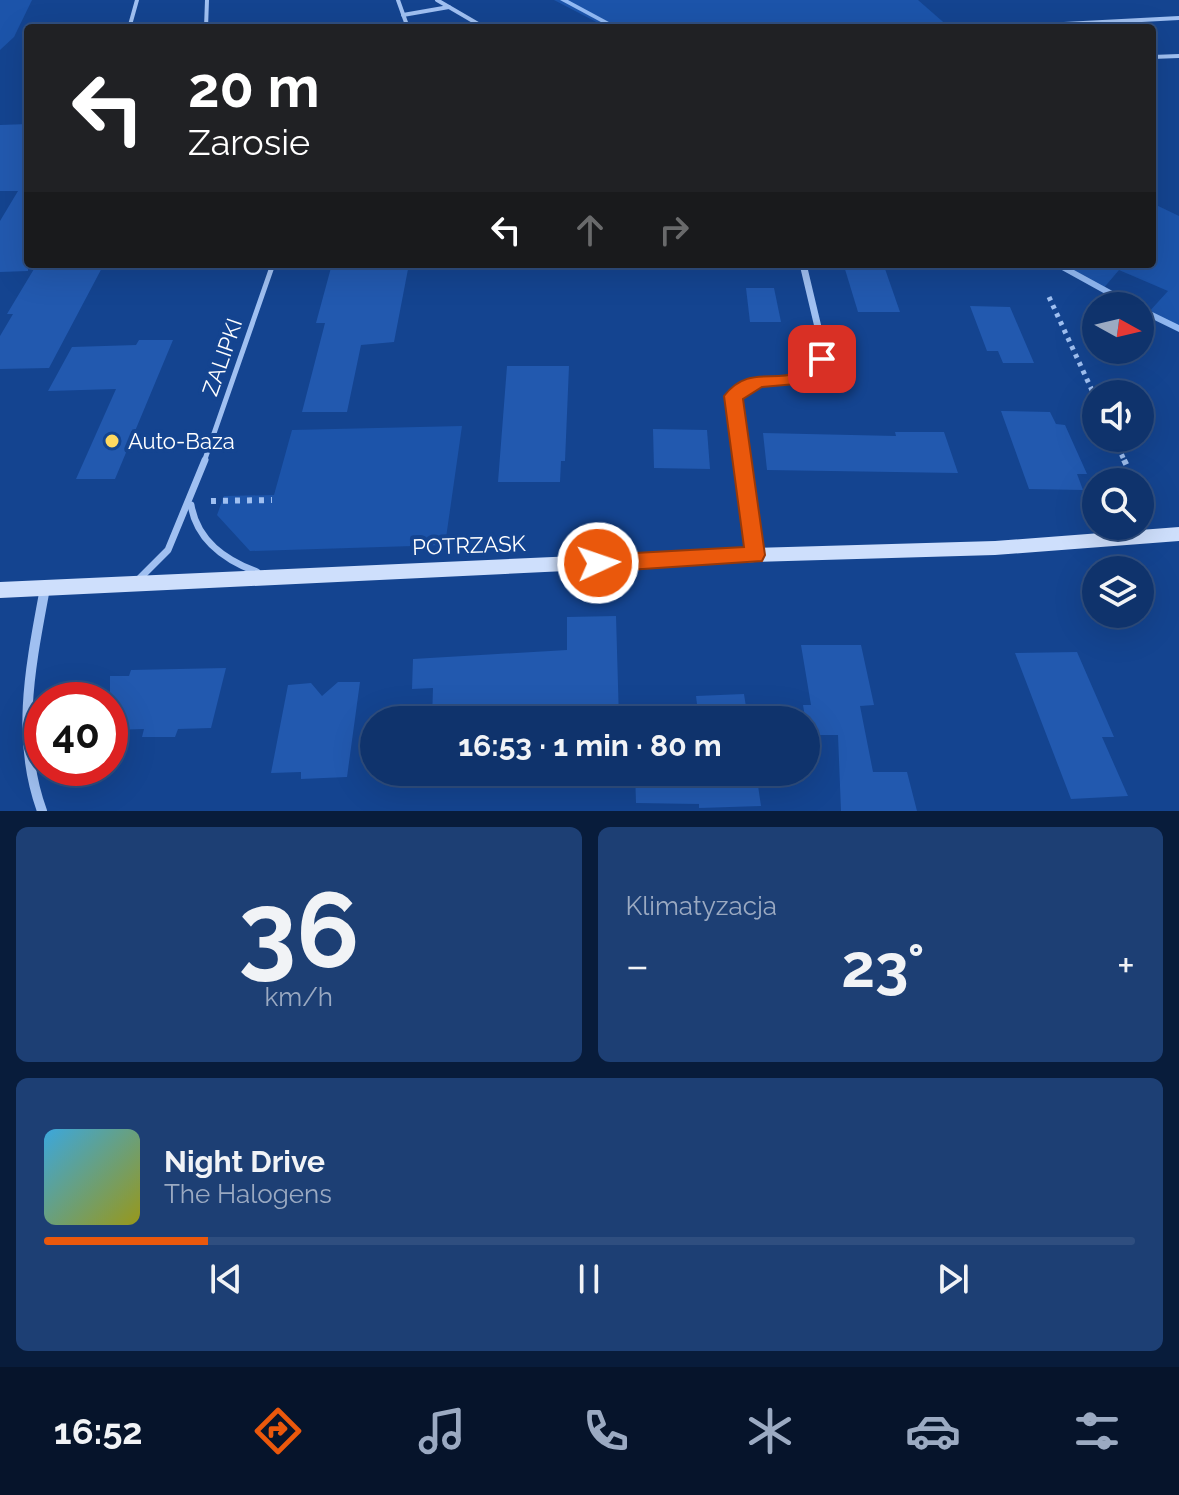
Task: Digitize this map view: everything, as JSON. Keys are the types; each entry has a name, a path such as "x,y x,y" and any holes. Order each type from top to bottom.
{"street":[{"path":"755,555 733,396 758,381 801,378 822,359 822,344 804,268"},
{"name":"POTRZASK","path":"0,590 755,555 995,548 1179,534"},
{"path":"42,811 24,737 25,711 45,588"}],"lane":[{"path":"130,24 137,0"},
{"path":"206,24 207,0"},
{"path":"398,0 406,24"},
{"path":"437,0 478,24"},
{"path":"403,15 449,7"},
{"path":"1066,24 1179,18"},
{"path":"1156,57 1179,56"},
{"name":"ZALIPKI","path":"133,583 168,550 190,502 272,268"},
{"path":"190,502 191,521 212,546 239,566 274,577"}],"path":[{"path":"1049,297 1087,380"},
{"path":"190,502 272,500"}],"shaded area":[{"path":"0,0 32,0 14,37 0,50"},
{"path":"554,0 918,0 945,24 600,24"},
{"path":"1156,205 1179,216 1179,327 1154,316 1154,306 1168,291 1119,270 1102,290 1059,268 1156,268"},
{"path":"462,426 445,545 250,551 217,515 224,496 274,495 292,430"}],"building":[{"path":"24,124 24,268 28,271 0,272 0,221 18,191 0,191 0,125"},
{"path":"35,268 102,268 49,368 0,369 0,336 13,314 7,314"},
{"path":"331,268 408,268 394,342 361,345 347,412 302,412 325,323 316,323"},
{"path":"845,268 885,268 900,312 858,312"},
{"path":"746,288 774,288 781,322 750,322"},
{"path":"970,306 1010,307 1034,363 1003,363 998,351 987,351"},
{"path":"139,340 173,340 115,479 76,479 116,389 48,391 72,347 136,345"},
{"path":"507,366 569,366 565,461 561,461 560,482 498,482"},
{"path":"1001,411 1050,412 1056,424 1065,425 1084,468 1082,474 1077,474 1082,490 1029,489"},
{"path":"653,429 707,430 710,469 654,468"},
{"path":"895,432 944,432 958,473 767,470 763,433 896,436"},
{"path":"616,616 619,706 432,706 433,688 412,689 413,659 567,650 567,617"},
{"path":"801,645 861,645 874,705 860,706 873,772 907,772 917,811 841,811 838,735 820,735 820,706 803,705 811,705"},
{"path":"1077,652 1114,737 1102,737 1128,796 1071,799 1015,653"},
{"path":"226,668 211,728 178,729 175,737 142,737 144,729 128,729 128,682 110,682 110,676 129,676 131,670"},
{"path":"338,682 360,682 347,777 301,779 301,772 271,773 288,685 311,683 322,696"},
{"path":"744,694 746,706 697,706 696,696"},
{"path":"635,786 758,786 761,806 699,808 699,804 636,803"}],"waterway":[{"path":"563,0 609,24"},
{"path":"1064,268 1109,292"},
{"path":"1154,316 1179,329"}],"place":[{"name":"Auto-Baza","path":"112,441"}],"route":[{"path":"598,563 755,555 733,396 758,381 801,378 822,359"}]}
